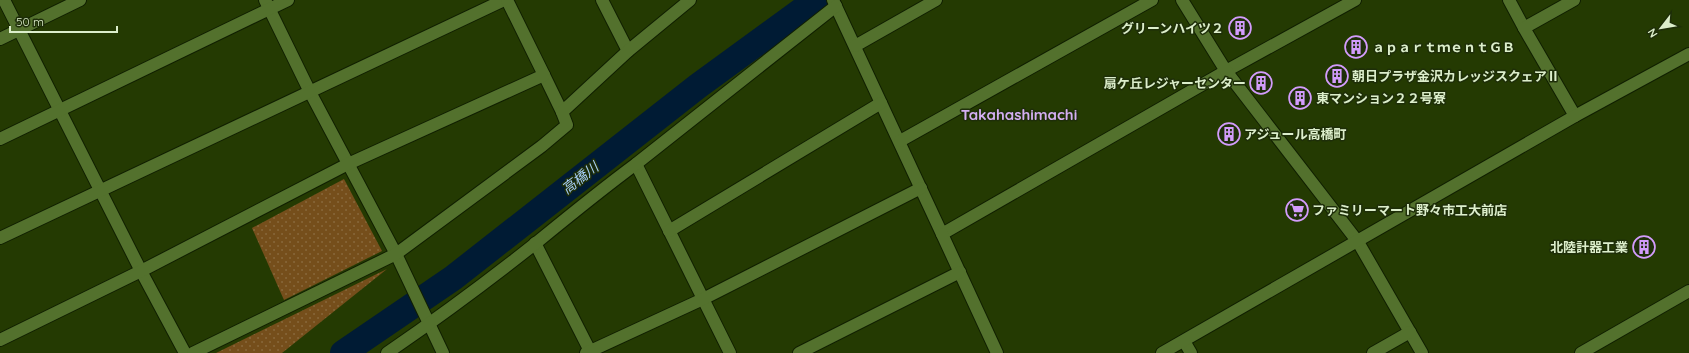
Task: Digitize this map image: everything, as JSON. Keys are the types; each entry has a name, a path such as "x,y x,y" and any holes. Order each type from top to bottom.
{"street":[{"path":"4,0 141,271 185,353"},
{"path":"0,39 80,0"},
{"path":"0,139 60,111 268,4 288,0"},
{"path":"0,238 505,0 544,75 567,125 542,146 396,254 193,353"},
{"path":"602,0 628,52"},
{"path":"562,112 628,52 690,0"},
{"path":"855,46 936,0"},
{"path":"900,141 1152,0"},
{"path":"1182,0 1226,71 1358,242 1422,353"},
{"path":"942,234 1226,71 1355,0"},
{"path":"1509,0 1574,116"},
{"path":"1524,28 1574,0"},
{"path":"387,353 430,323 535,243 602,188 636,164 835,3 997,353"},
{"path":"268,4 310,92 396,254 443,353"},
{"path":"1162,353 1358,242 1574,116 1689,54"},
{"path":"0,340 141,271 348,164 544,75"},
{"path":"669,230 881,103"},
{"path":"636,164 730,353"},
{"path":"535,243 588,352 702,299 921,188"},
{"path":"799,353 960,272"},
{"path":"1581,353 1689,291"},
{"path":"1373,353 1410,332"},
{"path":"1184,341 1191,353"}],"shaded area":[{"path":"344,179 382,251 284,300 252,228"},
{"path":"387,269 282,353 216,353"}],"waterway":[{"name":"高橋川","path":"343,353 453,278 698,86 816,0"}],"place":[{"name":"グリーンハイツ２","path":"1240,28"},
{"name":"ａｐａｒｔｍｅｎｔＧＢ","path":"1356,47"},
{"name":"朝日プラザ金沢カレッジスクェアⅡ","path":"1337,76"},
{"name":"扇ケ丘レジャーセンター","path":"1261,83"},
{"name":"東マンション２２号寮","path":"1300,98"},
{"name":"アジュール高橋町","path":"1229,134"},
{"name":"ファミリーマート野々市工大前店","path":"1297,210"},
{"name":"北陸計器工業","path":"1644,247"}],"district":[{"name":"Takahashimachi","path":"1019,115"}]}
